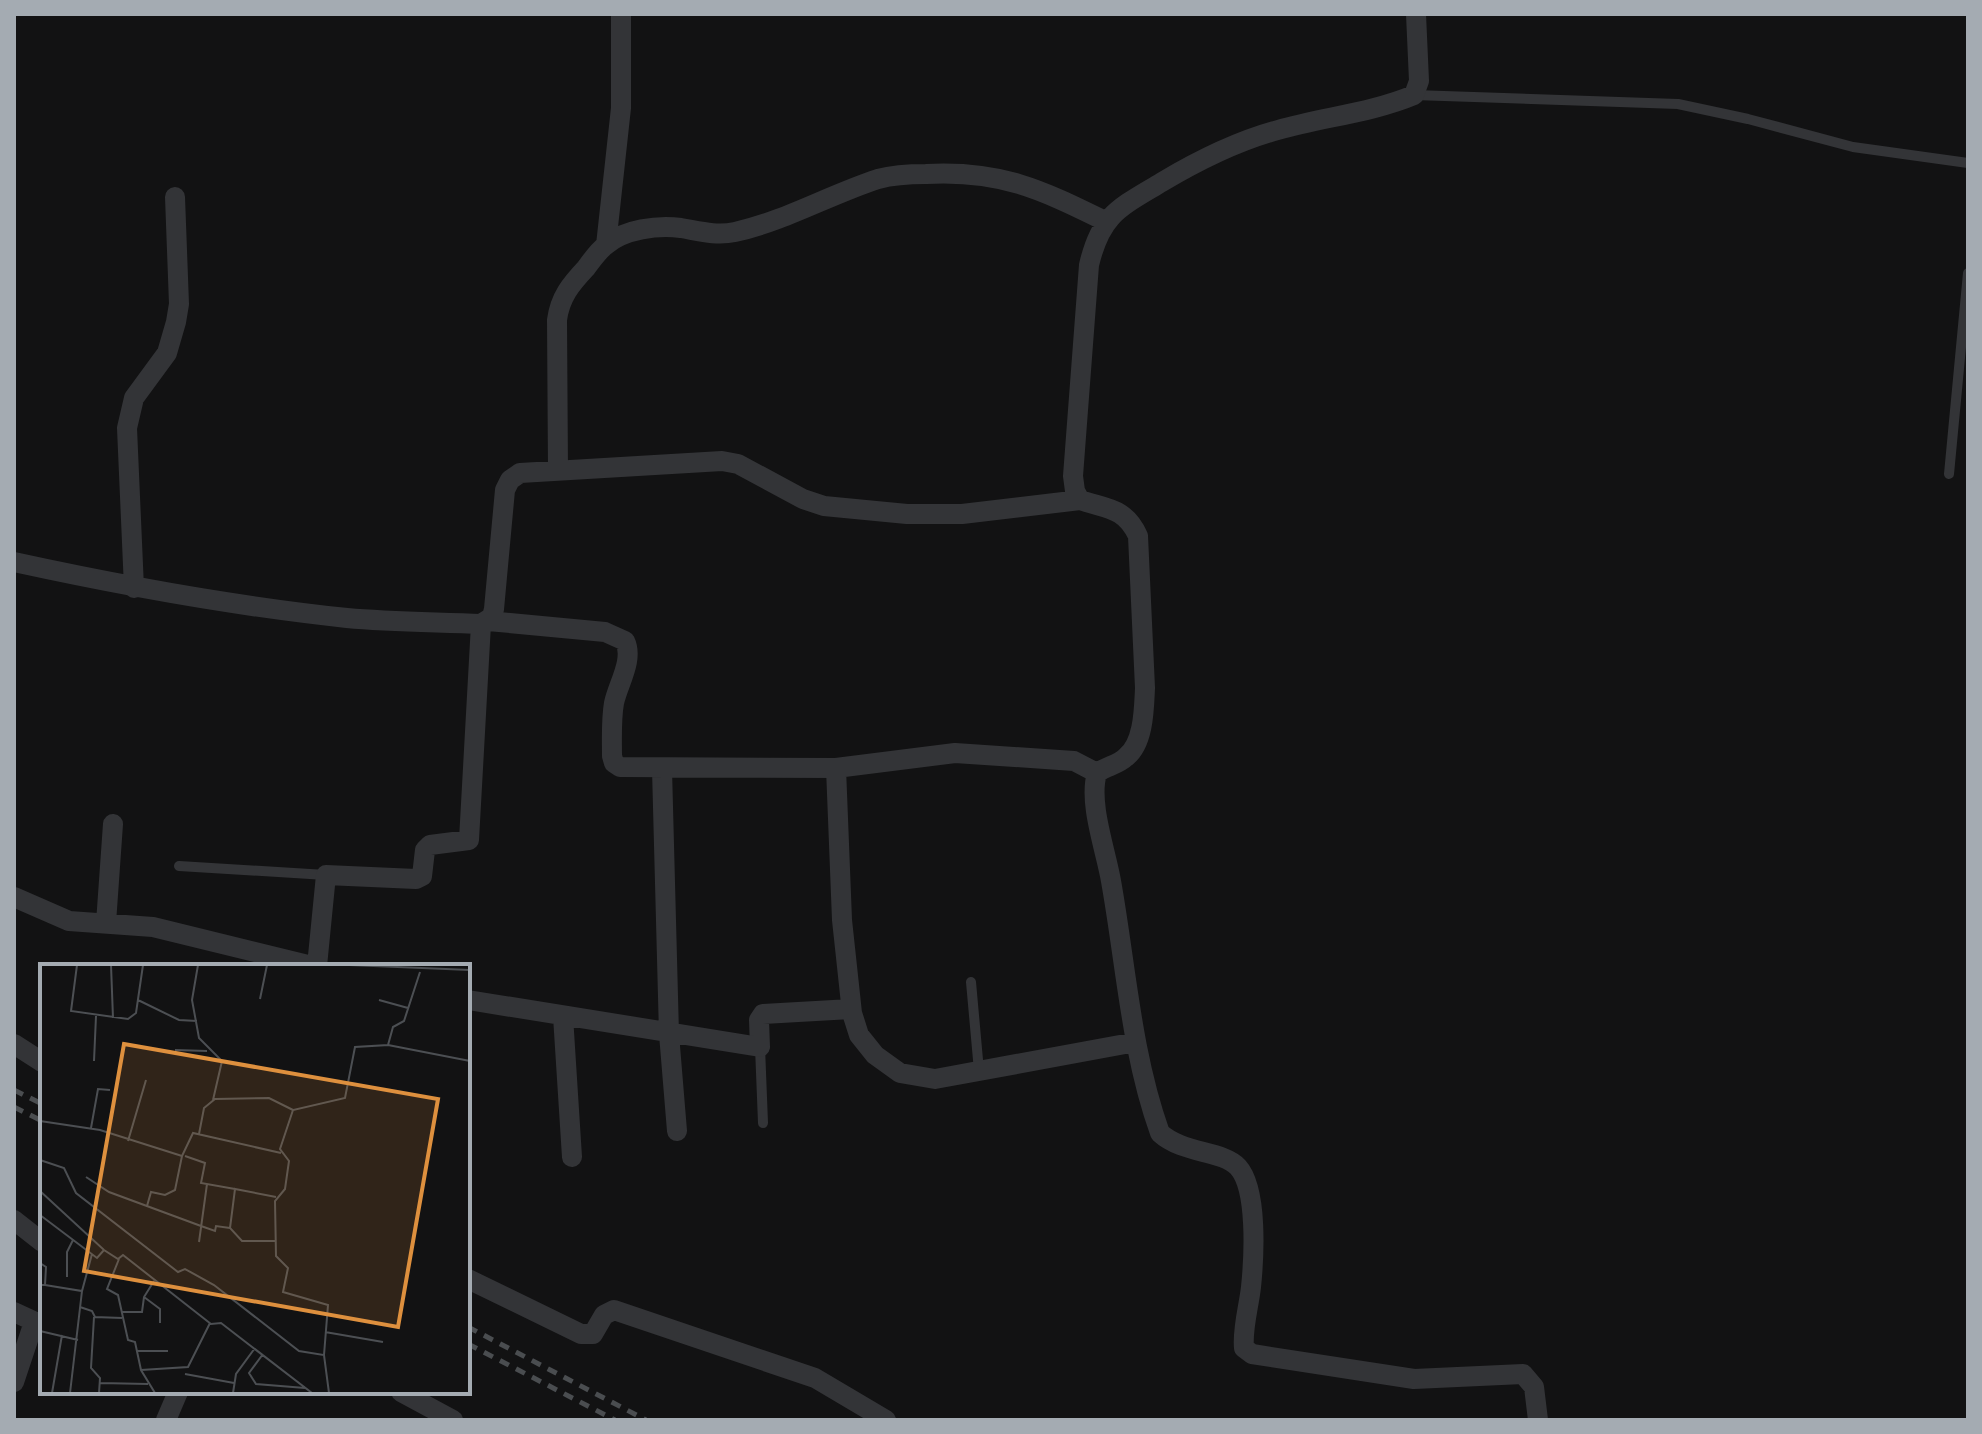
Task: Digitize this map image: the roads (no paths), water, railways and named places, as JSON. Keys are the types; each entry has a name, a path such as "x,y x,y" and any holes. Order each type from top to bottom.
{"street":[{"path":"606,245 621,108 621,14"},
{"path":"1080,500 1073,476 1089,265 1095,241 1105,221 1126,203 1218,151 1279,129 1394,103 1414,95 1419,81 1416,14"},
{"path":"558,471 559,303 568,288 606,245 620,235 665,227 728,234 781,219 879,179 919,174 960,173 1009,180 1041,190 1105,221"},
{"path":"134,588 127,428 134,398 167,353 176,322 179,304 175,197"},
{"path":"314,964 326,875 416,879 422,876 425,850 430,845 469,840 485,622 494,609 505,490 510,480 520,473 722,461 738,464 803,499 824,506 907,514 962,514 1080,500 1124,514 1133,525 1140,553 1144,713 1133,749 1126,758 1097,773"},
{"path":"14,562 134,588 349,618 485,622 605,632 625,641 628,656 613,708 614,763 630,768 836,768 955,753 1074,761 1097,773"},
{"path":"836,768 842,920 851,1009 859,1035 875,1055 900,1073 935,1079 1136,1042"},
{"path":"662,769 669,1034 677,1131"},
{"path":"1097,773 1094,796 1136,1042 1160,1133 1170,1142 1229,1160 1239,1167 1250,1197 1251,1284 1243,1343 1247,1351 1414,1379 1523,1374 1534,1387 1538,1420"},
{"path":"106,923 113,824"},
{"path":"14,897 69,921 153,927 306,964"},
{"path":"470,1000 760,1047 759,1020 763,1014 851,1009"},
{"path":"563,1016 572,1157"},
{"path":"14,1044 40,1061"},
{"path":"14,1220 40,1240"},
{"path":"470,1280 581,1334 593,1334 604,1315 614,1310 687,1333 815,1378 886,1420"},
{"path":"14,1312 38,1324 14,1382"},
{"path":"166,1420 177,1394"},
{"path":"404,1394 446,1418"}],"lane":[{"path":"1414,95 1678,104 1853,147 1968,163"},
{"path":"1949,474 1968,273"},
{"path":"179,866 326,875"},
{"path":"971,982 979,1071"},
{"path":"760,1047 763,1123"}],"railway":[{"path":"14,1090 40,1103"},
{"path":"14,1107 40,1120"},
{"path":"470,1328 646,1420"},
{"path":"470,1345 615,1420"}]}
